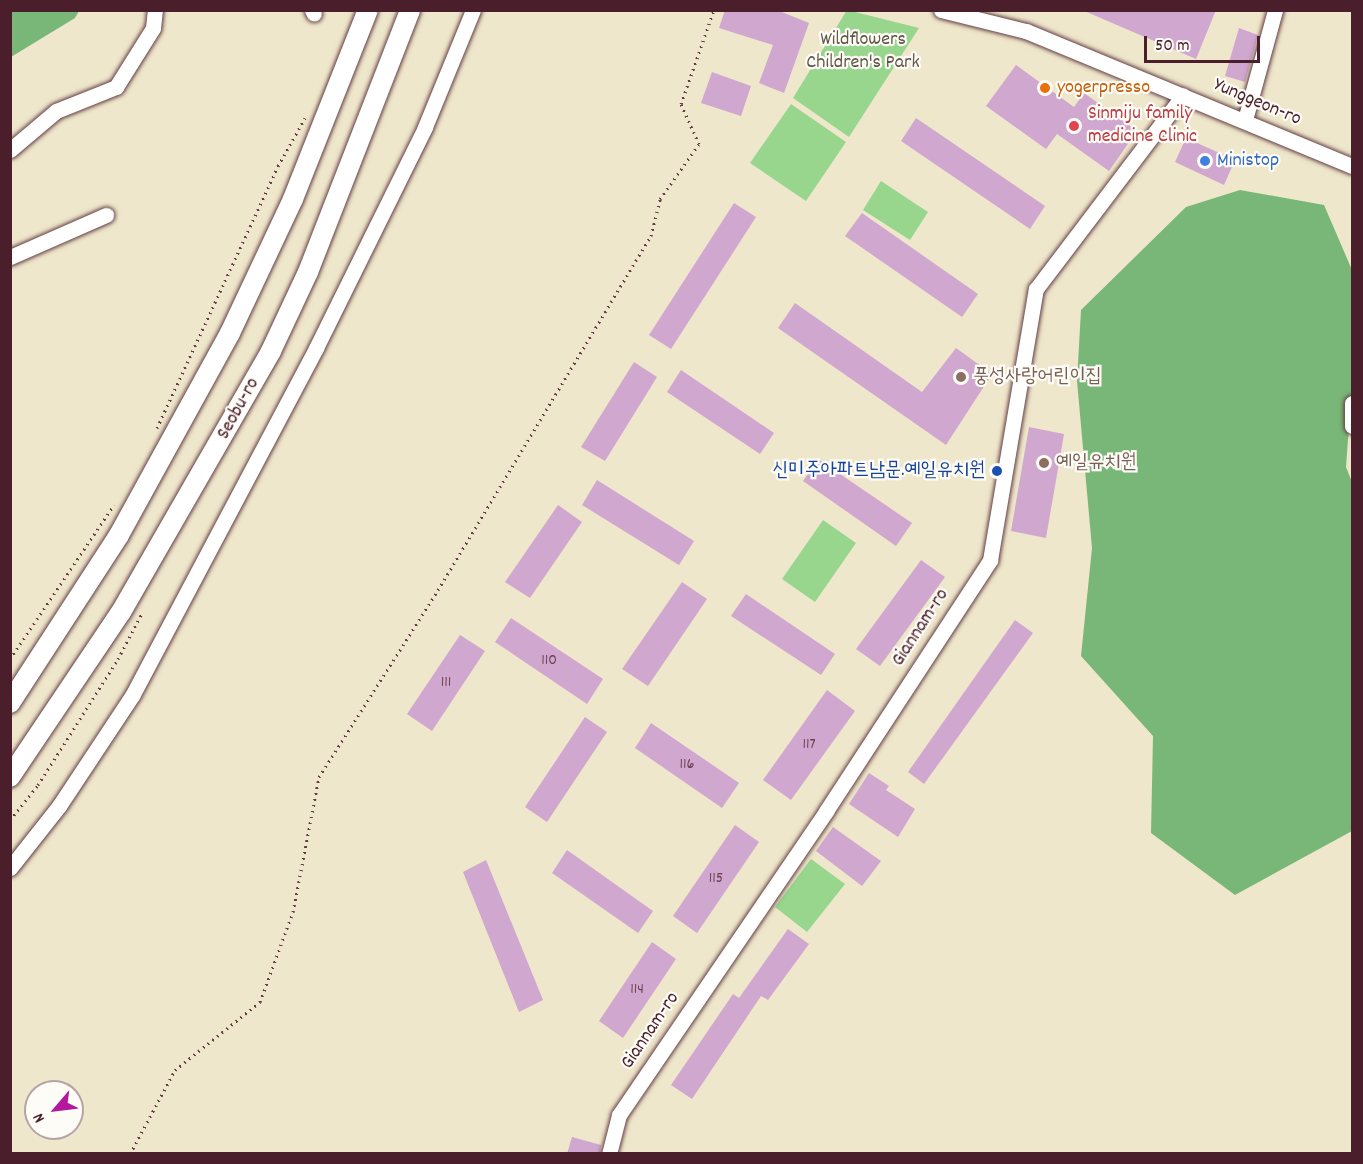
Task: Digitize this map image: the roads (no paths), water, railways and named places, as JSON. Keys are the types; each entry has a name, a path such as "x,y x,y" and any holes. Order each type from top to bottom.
{"main road":[{"path":"10,703 119,536 230,333 293,199 368,10"},
{"name":"Seobu-ro","path":"10,777 121,612 271,351 308,272 410,10"}],"street":[{"path":"10,150 56,111 116,87 153,28 155,10"},
{"path":"10,868 59,806 132,694 316,348 425,127 473,10"},
{"name":"Yunggeon-ro","path":"941,10 1026,31 1353,166"},
{"path":"1245,120 1275,10"},
{"name":"Giannam-ro","path":"609,1154 619,1115 826,811 990,560 1036,289 1183,95"},
{"path":"10,257 106,215"},
{"path":"1353,403 1353,426"}],"place":[{"name":"yogerpresso","path":"1045,88"},
{"name":"Sinmiju family medicine Clinic","path":"1074,126"},
{"name":"Ministop","path":"1205,161"},
{"name":"풍성사랑어린이집","path":"961,377"},
{"name":"예일유치원","path":"1044,463"},
{"name":"신미주아파트남문.예일유치원","path":"997,471"}],"park label":[{"name":"Wildflowers Children's Park","path":"863,52"}]}
